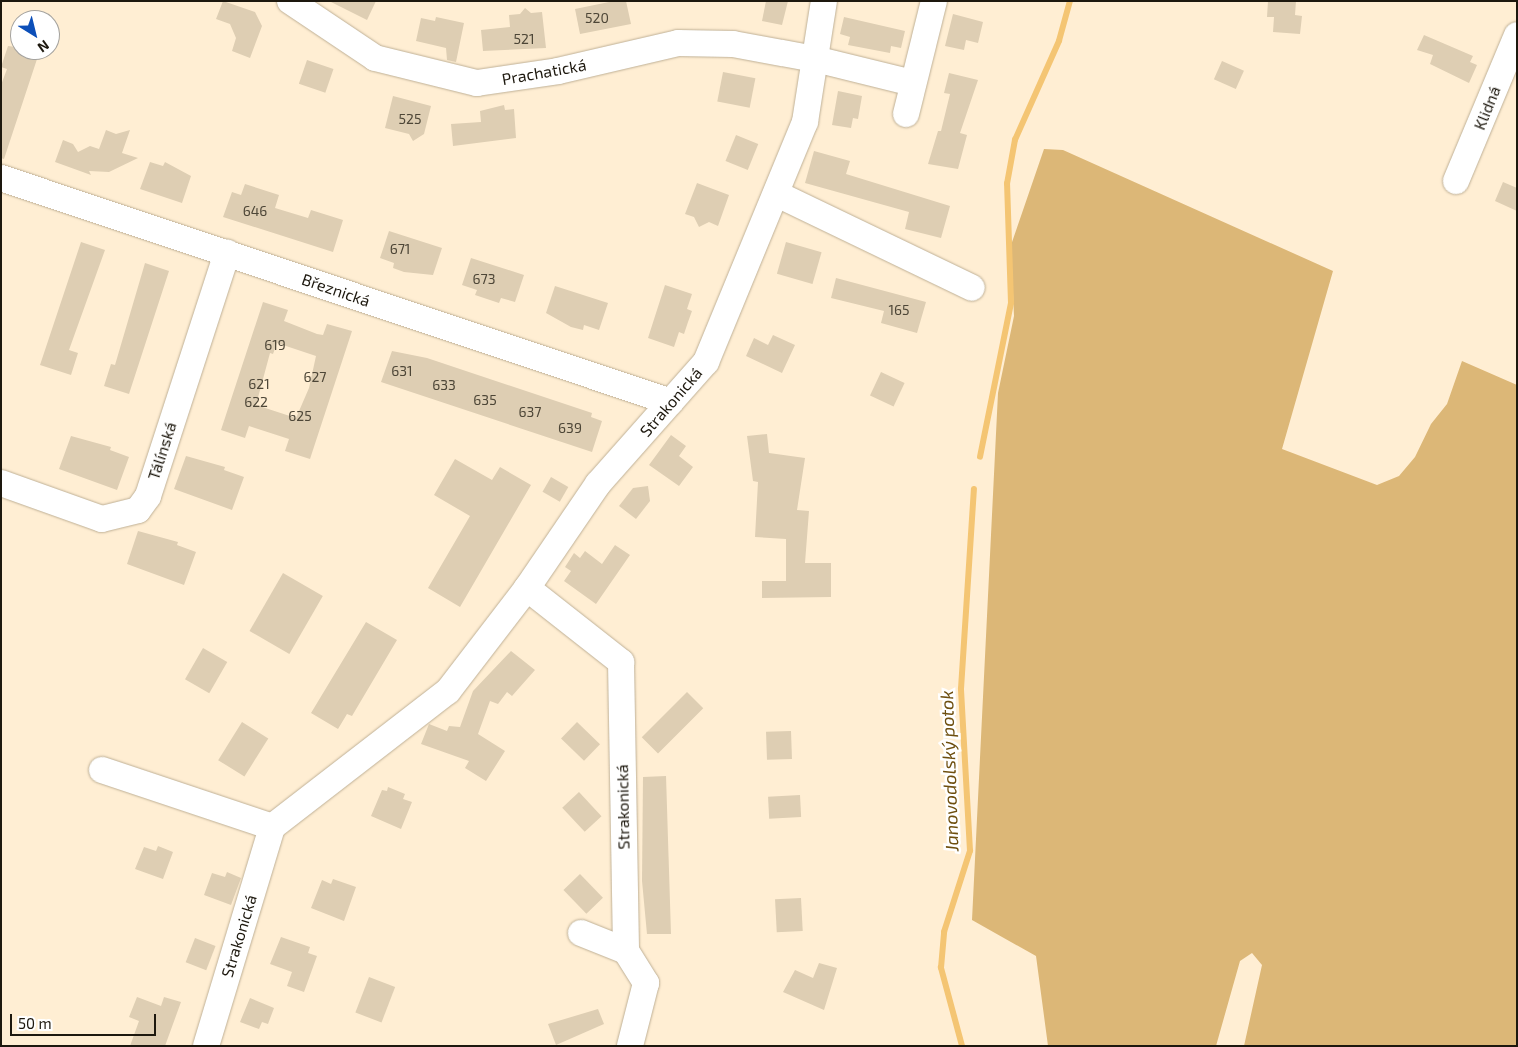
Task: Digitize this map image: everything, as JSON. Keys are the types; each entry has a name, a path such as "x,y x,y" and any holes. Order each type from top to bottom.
{"street":[{"name":"Prachatická","path":"290,1 375,58 478,83 558,71 678,43 733,44 816,58"},
{"name":"Strakonická","path":"206,1046 272,827 448,691 526,588 598,484 706,362 777,194 805,122 824,1"},
{"path":"906,114 934,1"},
{"name":"Klidná","path":"1456,181 1517,35"},
{"path":"816,58 913,83"},
{"name":"Březnická","path":"1,178 671,402"},
{"path":"777,194 972,288"},
{"name":"Tálínská","path":"1,483 102,519 138,510 148,496 227,253"},
{"name":"Strakonická","path":"526,588 620,662 626,951"},
{"path":"102,770 272,827"},
{"path":"581,934 626,951 646,983 630,1046"}],"shaded area":[{"path":"1044,149 1063,150 1333,271 1282,449 1377,485 1399,476 1415,457 1431,424 1447,404 1462,361 1517,385 1517,1046 1244,1046 1262,965 1252,953 1240,961 1216,1046 1048,1046 1036,956 972,920 998,393 1014,316 1011,245"}],"building":[{"path":"223,1 255,12 262,26 250,58 232,51 236,38 230,24 216,19"},
{"path":"329,1 376,1 367,20"},
{"path":"614,1 626,1 631,24 580,34 575,9"},
{"path":"766,1 788,1 782,25 762,21"},
{"path":"1268,1 1296,1 1295,15 1302,16 1300,34 1273,32 1274,17 1267,17"},
{"path":"525,8 531,13 542,12 546,48 483,51 481,30 510,27 509,15 520,14"},
{"path":"953,14 983,22 978,43 966,40 964,50 945,46"},
{"path":"436,17 464,23 456,62 447,60 446,48 416,41 421,18 435,21"},
{"path":"844,17 905,31 901,48 891,46 890,53 848,45 850,37 840,34"},
{"path":"1424,35 1473,56 1470,62 1477,65 1469,83 1430,64 1433,55 1417,50"},
{"path":"8,46 10,46 10,60 37,60 4,159 1,158 1,85 7,69 1,67"},
{"path":"307,60 333,69 325,93 299,84"},
{"path":"1222,61 1244,71 1236,89 1214,79"},
{"path":"723,72 755,78 750,108 717,101"},
{"path":"949,73 978,80 960,133 967,135 958,169 928,164 938,131 941,131 950,94 944,93"},
{"path":"838,91 862,96 858,119 853,118 851,128 832,125"},
{"path":"393,96 431,106 424,134 413,141 409,134 385,128"},
{"path":"504,105 505,110 514,109 516,138 453,146 451,124 481,122 480,111"},
{"path":"106,130 116,134 130,130 122,153 138,158 109,172 89,171 91,175 55,162 63,140 73,144 78,152 90,146 99,149"},
{"path":"736,135 758,144 748,170 726,161"},
{"path":"814,151 850,161 846,174 950,206 941,238 905,229 909,212 805,183"},
{"path":"150,162 163,166 165,162 191,176 182,203 140,189"},
{"path":"1503,182 1517,188 1517,211 1495,201"},
{"path":"697,183 729,195 718,226 709,222 699,227 694,217 685,214"},
{"path":"245,184 279,195 275,208 308,218 311,210 343,220 333,252 223,217 232,192 241,195"},
{"path":"389,231 442,248 433,275 404,272 393,268 394,263 380,258"},
{"path":"81,242 105,250 69,350 78,353 71,375 40,365"},
{"path":"786,242 822,252 812,284 777,274"},
{"path":"471,258 524,275 515,302 501,298 499,303 475,295 477,290 462,285"},
{"path":"145,263 169,271 129,394 104,386 111,364 115,365"},
{"path":"836,278 926,302 917,333 881,323 884,311 831,298"},
{"path":"665,285 692,294 687,309 692,311 684,334 679,332 674,347 648,338"},
{"path":"555,286 608,303 599,330 584,325 583,330 571,327 546,313"},
{"path":"263,302 288,310 284,321 317,334 323,335 327,324 352,331 310,459 285,451 289,439 249,426 245,438 221,430","holes":["277,343 316,356 309,388 296,418 256,405 270,353 273,354"]},
{"path":"773,335 795,345 782,373 746,356 754,338 768,345"},
{"path":"392,351 427,358 592,413 591,417 602,421 592,452 381,382"},
{"path":"881,372 905,383 894,407 870,396"},
{"path":"767,434 769,453 805,458 797,510 809,511 805,563 831,563 831,597 762,598 762,581 786,581 786,539 755,537 758,482 753,481 747,436"},
{"path":"671,435 686,446 679,456 693,467 679,486 649,465"},
{"path":"71,436 111,447 110,450 129,457 117,490 59,469"},
{"path":"186,456 225,467 224,470 244,477 232,510 174,489"},
{"path":"455,459 492,480 500,467 531,485 460,607 428,588 470,516 434,495"},
{"path":"551,477 568,487 560,502 542,492"},
{"path":"648,486 650,501 636,519 619,506 633,488"},
{"path":"138,531 178,542 177,545 196,552 184,585 127,564"},
{"path":"615,545 630,555 596,604 564,581 571,571 565,567 574,553 580,558 585,551 602,564"},
{"path":"283,573 323,596 289,654 249,631"},
{"path":"366,622 397,640 352,716 347,714 338,729 311,713"},
{"path":"203,648 227,662 209,693 185,679"},
{"path":"511,651 535,670 512,696 507,692 498,704 490,701 478,734 505,751 486,781 465,768 469,761 421,744 429,724 447,731 449,726 460,727 473,691"},
{"path":"687,692 703,708 658,754 642,737"},
{"path":"242,722 268,738 244,777 218,760"},
{"path":"577,722 600,744 584,761 561,739"},
{"path":"791,731 792,759 767,760 766,732"},
{"path":"666,776 671,934 647,934 642,881 643,777"},
{"path":"388,787 405,794 403,799 412,802 401,829 371,816 382,790 387,791"},
{"path":"579,792 602,816 585,832 562,808"},
{"path":"800,795 801,817 769,819 768,797"},
{"path":"158,846 173,852 163,879 135,869 144,847 156,851"},
{"path":"227,872 241,878 231,905 204,895 212,873 225,877"},
{"path":"580,874 603,898 586,914 563,890"},
{"path":"333,879 356,887 344,921 311,908 322,880 331,884"},
{"path":"801,898 803,931 777,932 775,899"},
{"path":"281,937 310,947 308,953 317,956 304,992 287,986 292,972 270,964"},
{"path":"195,938 216,946 206,970 186,962"},
{"path":"819,963 837,968 824,1010 783,992 795,970 813,978"},
{"path":"369,977 395,987 382,1023 355,1012"},
{"path":"137,997 161,1006 164,997 181,1002 165,1046 130,1046 139,1021 129,1017"},
{"path":"250,998 274,1008 268,1024 262,1022 259,1029 240,1022"},
{"path":"598,1009 604,1024 556,1045 548,1024"}],"waterway":[{"name":"Janovodolský potok","path":"980,457 1011,303 1007,184 1015,140 1059,41 1070,1"},
{"name":"Janovodolský potok","path":"962,1046 941,968 944,932 970,851 961,689 974,489"}]}
